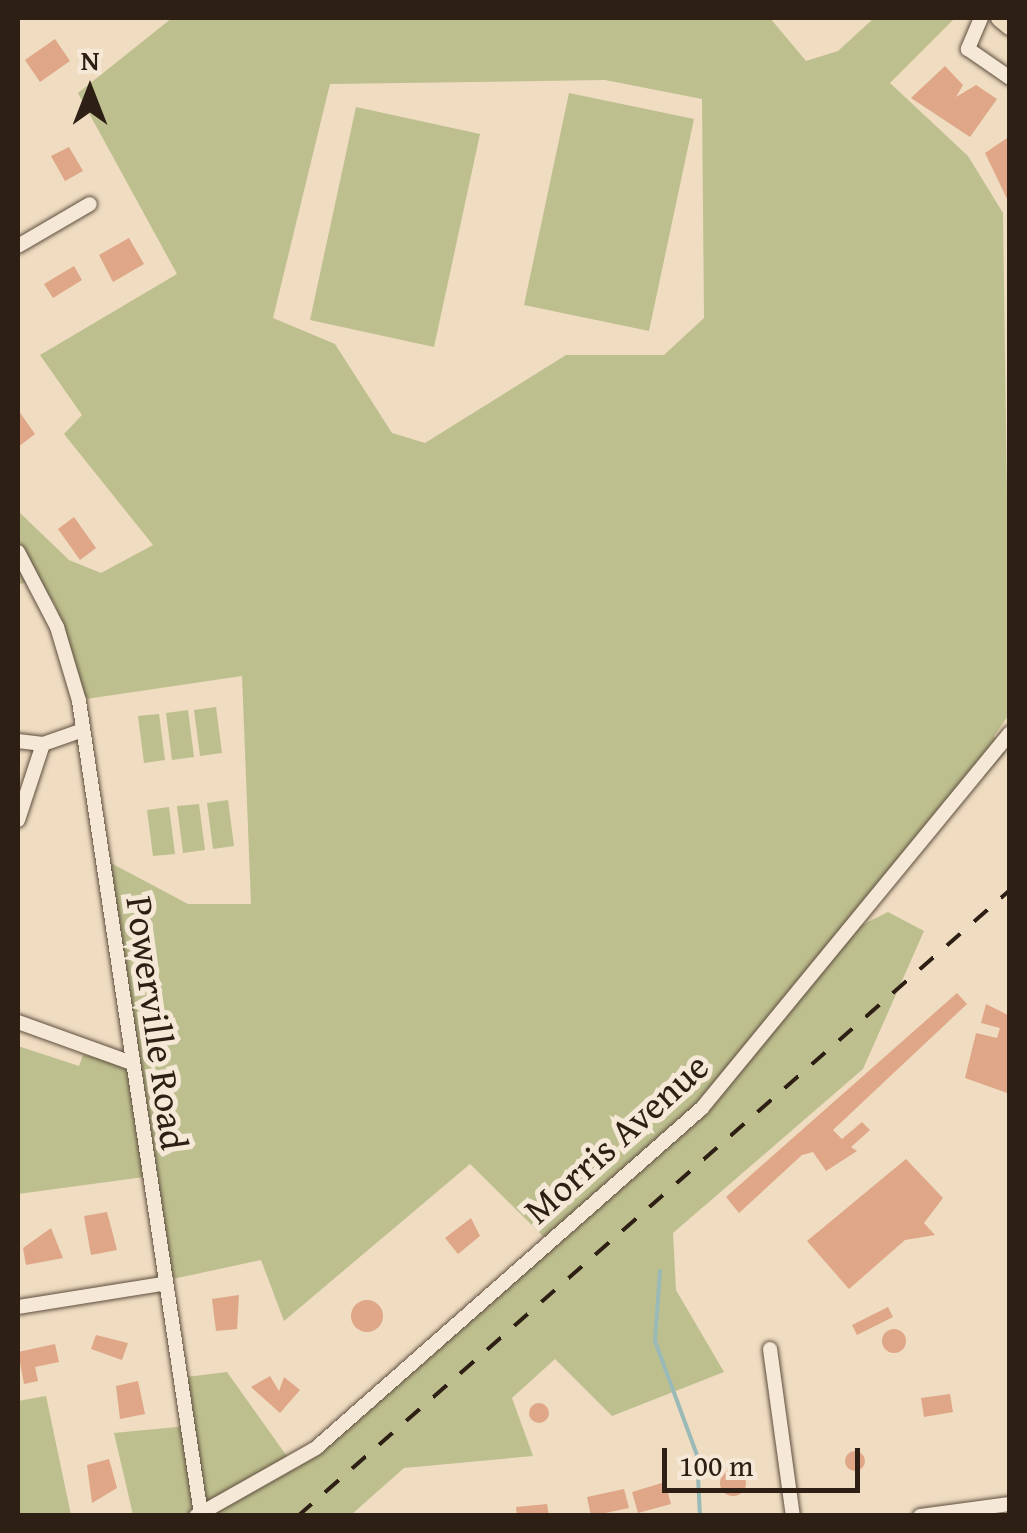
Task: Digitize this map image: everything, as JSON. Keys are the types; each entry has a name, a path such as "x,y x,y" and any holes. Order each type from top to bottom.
{"main road":[{"path":"1000,18 1010,26"}],"street":[{"path":"981,18 968,49 1010,78"},
{"path":"18,246 90,204"},
{"name":"Powerville Road","path":"18,552 70,661 83,730 198,1515"},
{"path":"18,741 43,744 83,730"},
{"name":"Morris Avenue","path":"198,1515 316,1448 702,1108 1010,733"},
{"path":"18,820 43,744"},
{"path":"18,1022 130,1062"},
{"path":"18,1307 162,1284"},
{"path":"770,1348 792,1516"},
{"path":"920,1516 1010,1504"}],"green space":[{"path":"172,18 770,18 806,61 838,51 874,18 955,18 890,83 968,156 1003,213 1010,713 994,736 1005,753 844,934 888,912 924,931 863,1069 673,1233 676,1290 724,1372 612,1416 555,1359 512,1398 533,1456 404,1468 351,1515 133,1515 114,1433 187,1426 178,1378 227,1372 296,1469 550,1243 470,1164 284,1321 261,1260 159,1282 144,1177 18,1194 18,1046 79,1066 83,1055 128,1062 109,862 188,904 251,904 242,676 86,699 55,604 39,581 18,584 18,511 69,560 101,573 153,545 64,434 82,415 40,355 177,274 78,93","holes":["605,80 702,99 704,318 664,355 566,355 425,443 392,433 335,344 273,318 330,84"]},
{"path":"569,93 694,119 649,331 524,305"},
{"path":"356,107 480,134 434,347 310,320"},
{"path":"216,707 222,753 200,756 194,710"},
{"path":"188,710 194,757 172,760 166,713"},
{"path":"159,714 165,760 144,763 138,716"},
{"path":"228,800 234,846 213,849 207,803"},
{"path":"199,804 205,850 183,853 177,806"},
{"path":"169,807 175,854 153,856 147,810"},
{"path":"46,1396 71,1515 18,1515 18,1401"}],"building":[{"path":"55,39 70,61 40,82 25,60"},
{"path":"945,66 963,85 956,97 976,85 997,99 970,137 911,98"},
{"path":"1010,136 1010,205 985,153"},
{"path":"69,147 83,171 65,181 51,156"},
{"path":"129,238 144,264 113,282 99,255"},
{"path":"74,266 82,280 53,298 44,284"},
{"path":"18,410 35,434 18,447"},
{"path":"74,517 96,548 80,560 58,529"},
{"path":"957,993 967,1004 833,1130 842,1139 862,1122 870,1130 851,1147 857,1151 826,1171 813,1152 802,1155 739,1213 726,1197"},
{"path":"986,1004 1010,1016 1010,1094 965,1078 976,1033 997,1038 1000,1028 981,1023"},
{"path":"906,1159 943,1198 924,1223 935,1235 905,1240 849,1289 807,1241"},
{"path":"107,1212 117,1250 91,1255 84,1216"},
{"path":"471,1218 480,1236 458,1254 445,1238"},
{"path":"51,1228 63,1258 26,1265 23,1248"},
{"path":"239,1295 237,1329 216,1331 212,1299"},
{"path":"367,1300 379,1304 383,1316 379,1328 367,1332 355,1328 351,1316 355,1304"},
{"path":"888,1307 893,1317 857,1335 852,1325"},
{"path":"894,1329 906,1341 894,1353 882,1341"},
{"path":"96,1335 128,1343 122,1360 91,1349"},
{"path":"55,1344 59,1362 35,1367 38,1381 24,1384 18,1352"},
{"path":"270,1376 279,1391 284,1377 300,1390 280,1413 251,1387"},
{"path":"138,1381 145,1414 120,1419 116,1386"},
{"path":"950,1394 953,1412 924,1417 921,1398"},
{"path":"535,1403 543,1403 549,1413 543,1423 535,1423 529,1417 529,1409"},
{"path":"855,1451 865,1461 855,1471 845,1461"},
{"path":"109,1459 117,1488 92,1503 87,1465"},
{"path":"733,1470 742,1474 746,1483 742,1492 733,1496 724,1492 720,1483 724,1474"},
{"path":"665,1482 671,1504 638,1513 632,1492"},
{"path":"624,1489 629,1508 591,1516 587,1497"},
{"path":"547,1504 549,1516 517,1516 516,1507"}],"waterway":[{"path":"660,1271 655,1341 697,1455 700,1516"}],"railway":[{"path":"298,1516 1010,890"}]}
